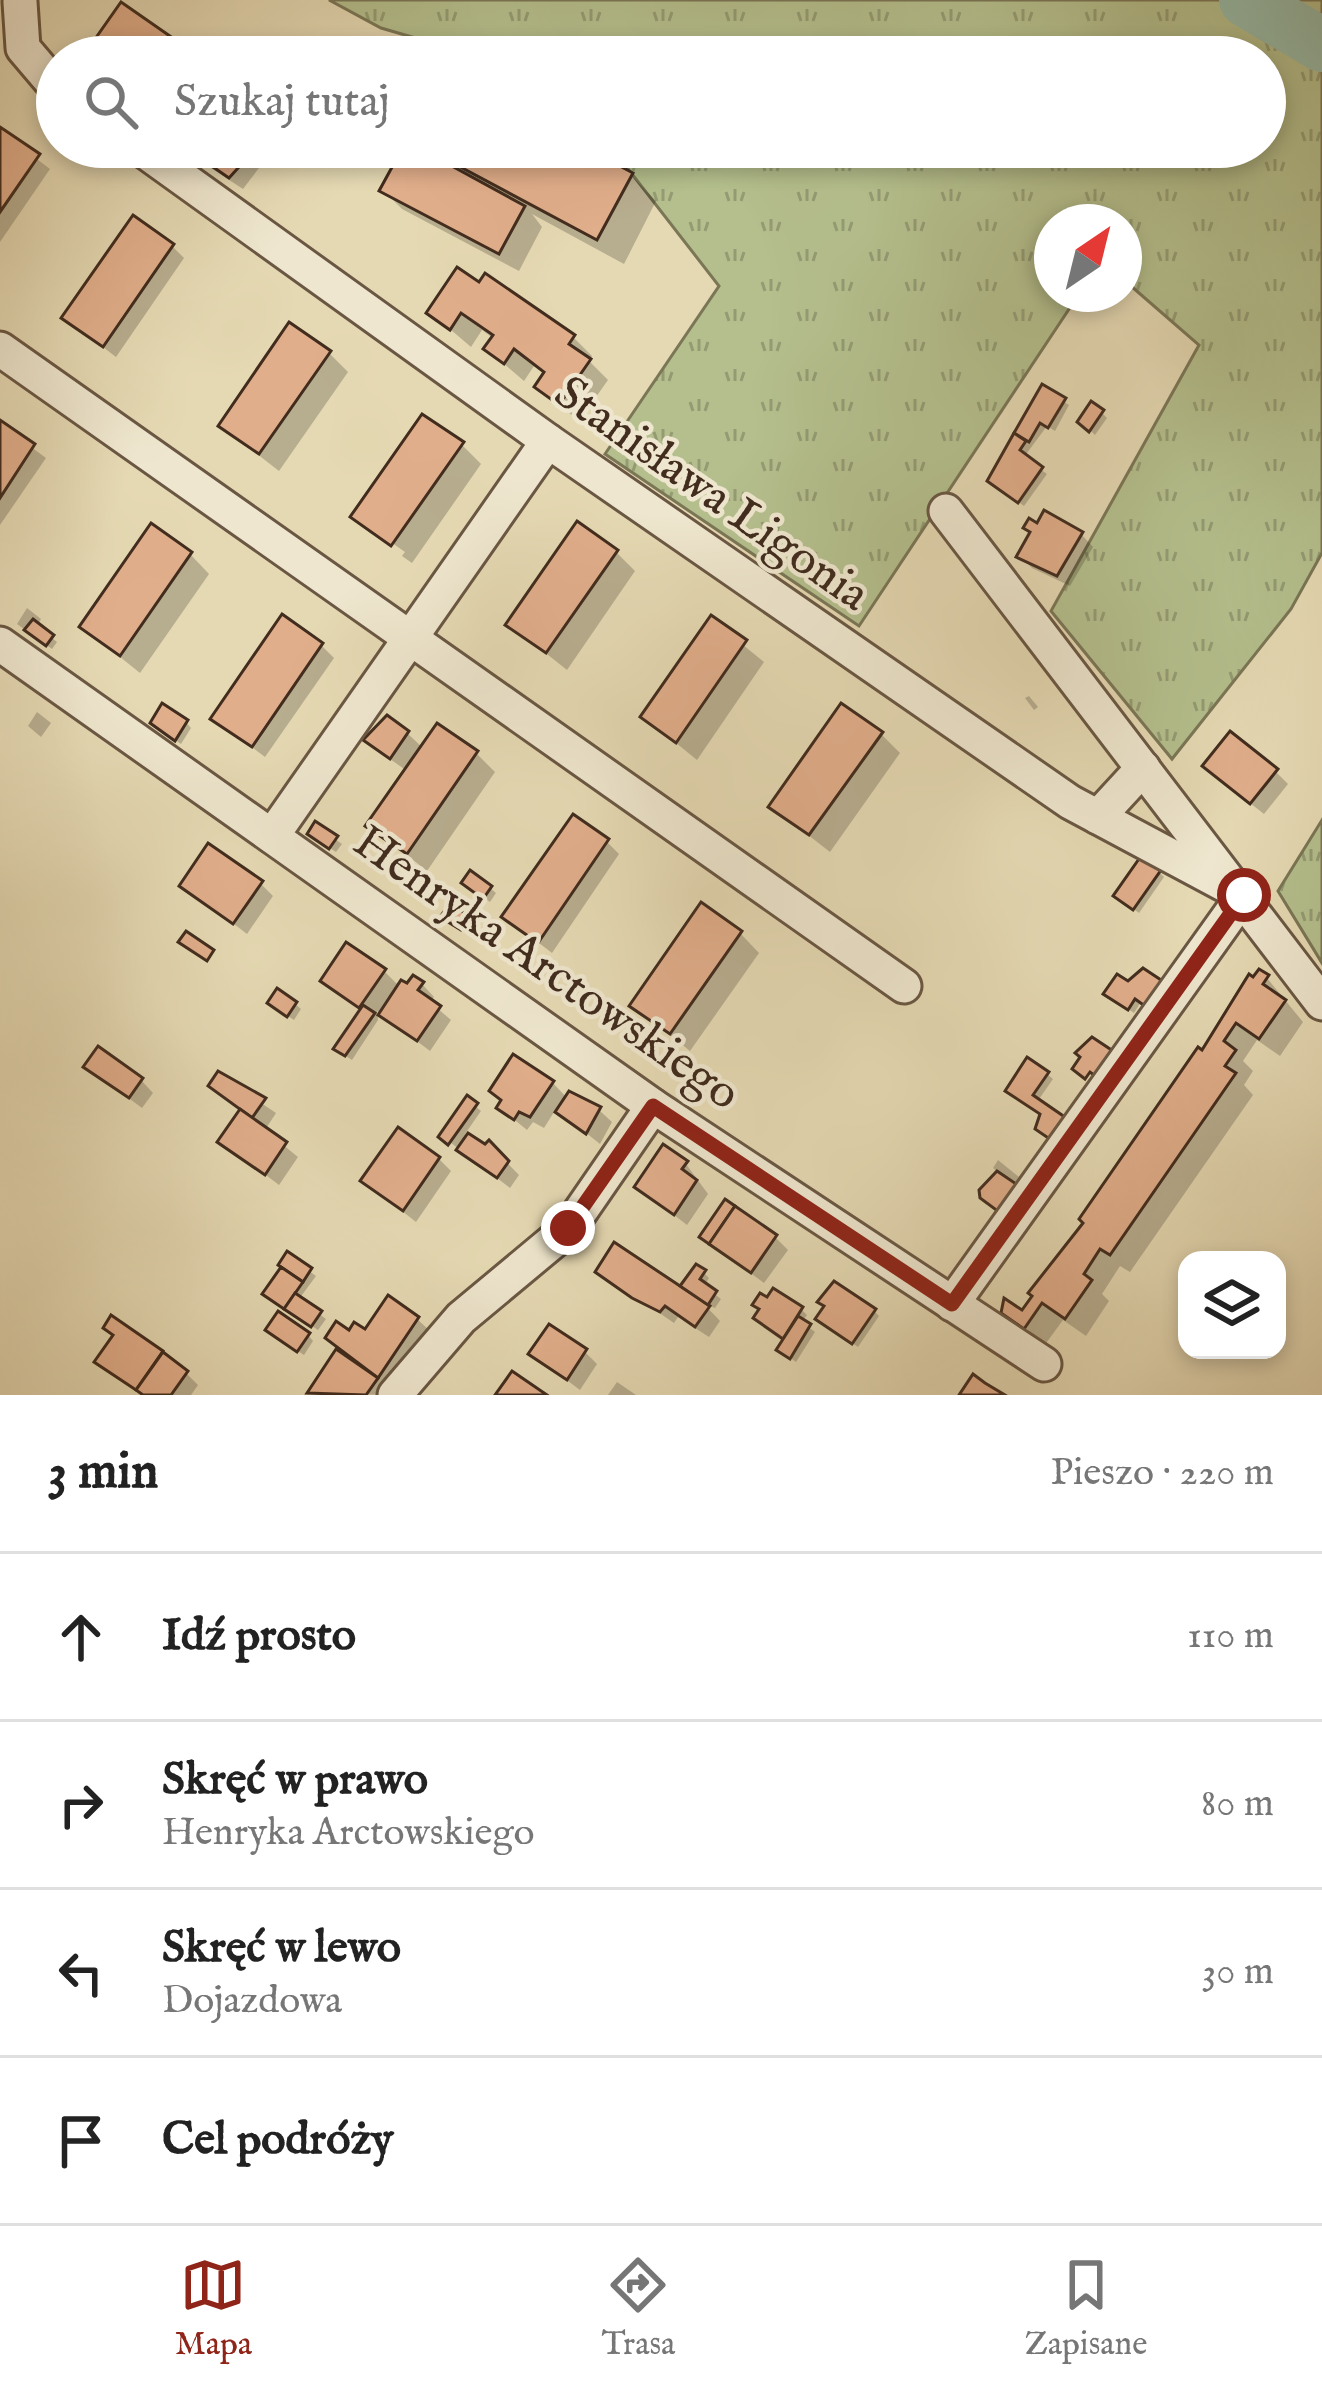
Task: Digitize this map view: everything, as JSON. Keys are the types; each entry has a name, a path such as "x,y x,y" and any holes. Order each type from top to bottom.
{"street":[{"path":"13,5 23,48 36,63"},
{"name":"Stanisława Ligonia","path":"168,168 548,441 1099,817 1244,895"},
{"path":"0,349 904,986"},
{"path":"272,836 548,441"},
{"path":"946,511 1244,895 1322,1004"},
{"name":"Henryka Arctowskiego","path":"0,644 653,1106 1044,1364"},
{"path":"1099,817 1143,768"},
{"path":"952,1304 1244,895"},
{"path":"407,1391 461,1318 568,1228 653,1106"}],"green space":[{"path":"329,0 1322,0 1322,553 1291,609 1172,759 1051,611 1199,345 1142,296 1142,204 1034,204 1034,312 1067,312 859,626 605,454 719,286 627,168 1286,168 1286,36 409,36 381,28"},
{"path":"1322,820 1322,963 1278,891"}],"building":[{"path":"121,2 170,36 97,36"},
{"path":"0,127 36,151 36,160 0,212"},
{"path":"214,168 238,168 229,178"},
{"path":"392,168 455,168 525,206 499,254 379,191"},
{"path":"462,168 624,168 633,173 597,240"},
{"path":"133,215 174,244 103,347 61,318"},
{"path":"457,267 479,282 485,273 575,335 569,344 591,359 559,405 534,387 544,372 514,349 504,364 483,349 493,335 461,313 450,330 426,313"},
{"path":"289,322 331,351 259,454 218,426"},
{"path":"1042,384 1066,398 1048,428 1040,423 1029,442 1014,433"},
{"path":"1091,401 1104,410 1089,432 1077,422"},
{"path":"422,414 464,442 391,546 350,517"},
{"path":"0,420 35,444 0,498"},
{"path":"1014,433 1026,441 1020,450 1043,467 1018,503 987,481"},
{"path":"1044,510 1083,532 1057,576 1016,557 1030,532 1023,528 1029,518 1037,523"},
{"path":"577,521 618,550 546,653 505,625"},
{"path":"151,523 192,552 120,656 79,627"},
{"path":"282,614 323,643 252,747 210,719"},
{"path":"711,615 747,640 676,743 640,717"},
{"path":"33,619 54,635 46,646 24,630"},
{"path":"162,703 188,720 175,741 150,723"},
{"path":"841,703 883,732 809,835 768,807"},
{"path":"387,715 409,731 390,759 363,740"},
{"path":"437,723 478,751 407,854 365,826"},
{"path":"1230,731 1278,769 1250,804 1202,766"},
{"path":"573,814 609,839 538,943 501,917"},
{"path":"315,821 338,836 329,849 307,834"},
{"path":"208,843 263,881 233,924 179,886"},
{"path":"1141,856 1161,870 1133,910 1113,896"},
{"path":"470,870 492,886 483,899 461,883"},
{"path":"701,902 742,931 670,1034 629,1006"},
{"path":"450,903 470,917 461,930 440,917"},
{"path":"186,931 214,950 207,961 178,942"},
{"path":"346,942 386,969 359,1008 320,981"},
{"path":"1143,968 1167,984 1149,1009 1135,999 1128,1010 1103,994 1117,974 1128,981"},
{"path":"1259,969 1269,975 1263,984 1286,1000 1259,1039 1236,1023 1224,1041 1236,1050 1225,1066 1236,1073 1110,1255 1100,1249 1084,1274 1092,1280 1065,1319 1042,1303 1024,1329 1001,1313 1004,1298 1022,1310 1032,1296 1028,1293 1083,1223 1079,1219 1198,1047 1202,1050 1249,974 1253,977"},
{"path":"413,975 424,982 418,990 441,1006 417,1041 378,1015 401,980 407,983"},
{"path":"277,988 297,1002 287,1017 267,1003"},
{"path":"363,1005 375,1013 345,1056 333,1049"},
{"path":"1092,1037 1116,1053 1098,1078 1090,1072 1085,1079 1072,1069 1080,1057 1075,1053"},
{"path":"98,1046 143,1078 129,1098 83,1067"},
{"path":"513,1054 554,1081 530,1117 519,1112 514,1120 496,1108 501,1100 489,1091"},
{"path":"1027,1057 1049,1072 1033,1095 1072,1122 1057,1144 1035,1129 1040,1114 1005,1091"},
{"path":"218,1071 266,1098 252,1118 208,1086"},
{"path":"569,1091 601,1107 586,1134 555,1112"},
{"path":"467,1095 478,1103 448,1145 438,1137"},
{"path":"240,1109 287,1142 265,1175 217,1142"},
{"path":"398,1127 440,1157 403,1211 360,1181"},
{"path":"468,1133 485,1144 489,1140 509,1161 497,1178 456,1150"},
{"path":"663,1144 688,1161 682,1169 697,1180 674,1215 634,1187"},
{"path":"997,1171 1022,1188 1003,1215 980,1198 979,1190"},
{"path":"725,1199 735,1206 709,1244 699,1237"},
{"path":"735,1206 777,1235 751,1273 709,1244"},
{"path":"614,1242 710,1306 695,1327 665,1306 660,1312 632,1298 595,1272"},
{"path":"287,1251 312,1268 303,1282 278,1265"},
{"path":"696,1264 706,1270 700,1279 717,1291 708,1305 680,1286"},
{"path":"281,1267 303,1282 284,1309 262,1294"},
{"path":"834,1281 876,1309 852,1344 815,1319 824,1306 817,1302"},
{"path":"773,1288 803,1307 783,1339 753,1318 759,1309 752,1305 760,1293 767,1297"},
{"path":"295,1293 322,1311 311,1327 284,1309"},
{"path":"388,1295 419,1317 378,1378 325,1338 336,1321 349,1330 354,1322 365,1329"},
{"path":"278,1311 310,1333 297,1352 265,1330"},
{"path":"111,1315 163,1351 136,1390 94,1362 113,1335 103,1328"},
{"path":"798,1316 811,1324 790,1359 776,1350"},
{"path":"549,1324 587,1349 567,1380 528,1354"},
{"path":"336,1349 378,1378 366,1395 307,1393"},
{"path":"163,1352 188,1371 171,1395 143,1395 136,1390"},
{"path":"512,1371 547,1395 495,1395"},
{"path":"973,1374 985,1383 1005,1395 959,1395"}],"waterway":[{"path":"1246,0 1322,45"}],"route":[{"path":"568,1228 653,1106 952,1304 1244,895"}]}
